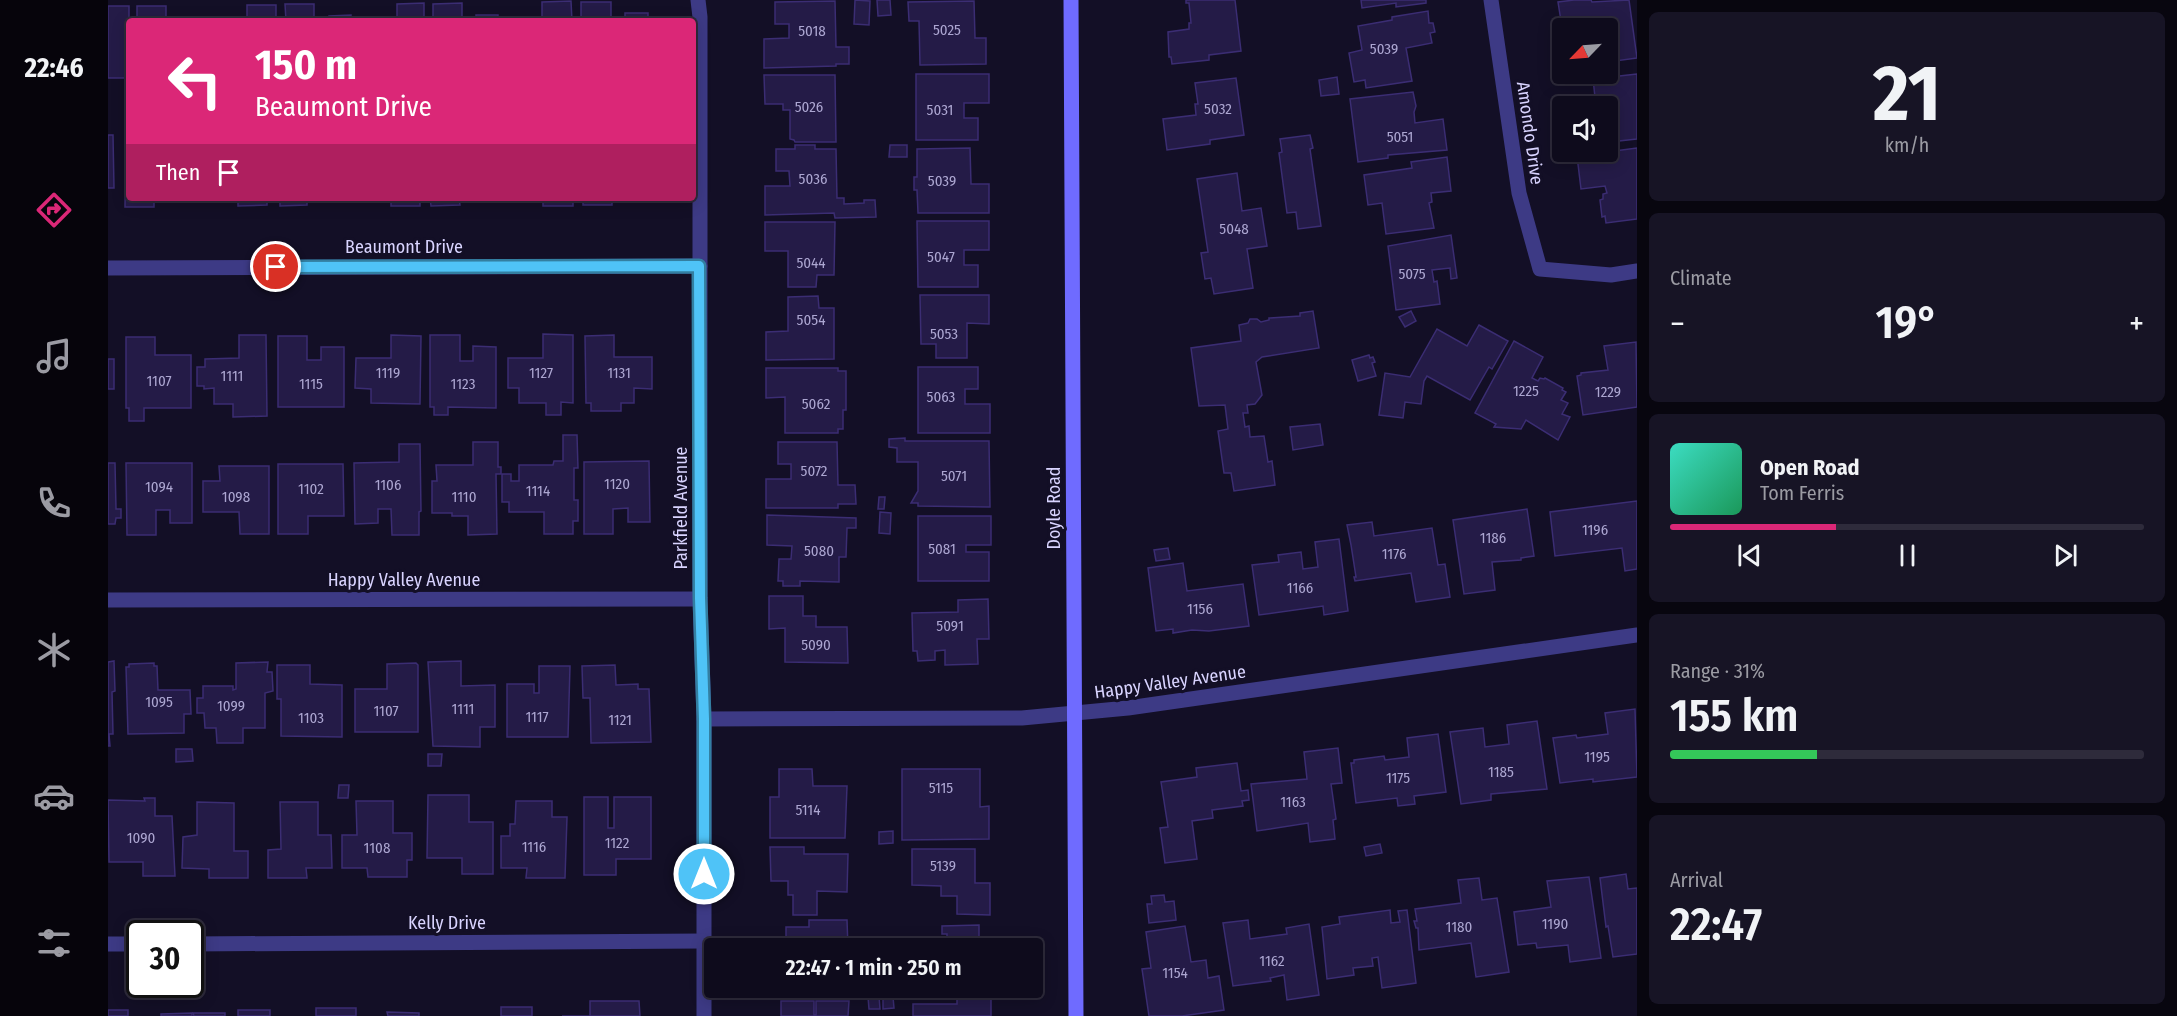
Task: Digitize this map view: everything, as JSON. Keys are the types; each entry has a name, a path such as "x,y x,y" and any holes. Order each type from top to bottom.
{"main road":[{"name":"Doyle Road","path":"1071,0 1076,1016"}],"street":[{"name":"Parkfield Avenue","path":"698,0 700,16 700,598 704,719 704,1016"},
{"name":"Amondo Drive","path":"1491,0 1519,193 1540,269 1611,275 1637,271"},
{"name":"Beaumont Drive","path":"108,268 699,266"},
{"name":"Happy Valley Avenue","path":"108,600 700,598"},
{"name":"Happy Valley Avenue","path":"704,719 1022,718 1074,714 1637,636"},
{"name":"Kelly Drive","path":"204,944 703,941"},
{"path":"108,944 126,944"}],"building":[{"path":"855,0 870,1 869,25 854,24"},
{"path":"877,0 890,0 891,15 878,16"},
{"path":"1186,0 1235,0 1241,51 1209,55 1209,60 1172,64 1171,57 1169,57 1168,32 1189,29 1189,23 1191,23 1189,3 1186,3"},
{"path":"1361,0 1426,0 1426,3 1396,7 1396,3 1362,8"},
{"path":"1629,0 1637,58 1618,61 1618,18 1560,18 1558,2"},
{"path":"571,1 572,18 542,18 542,2"},
{"path":"835,1 836,47 849,47 849,64 764,68 764,39 789,38 789,24 775,24 775,2"},
{"path":"974,1 975,38 986,38 986,64 920,65 919,21 909,21 908,2"},
{"path":"581,2 611,2 611,18 581,18"},
{"path":"424,3 424,18 397,18 397,4"},
{"path":"462,3 462,18 433,18 433,4"},
{"path":"285,4 314,4 314,18 286,18"},
{"path":"247,5 276,5 276,18 247,18"},
{"path":"108,6 129,6 129,18 126,18 126,78 108,78"},
{"path":"137,6 166,6 166,18 137,18"},
{"path":"1428,11 1429,23 1433,23 1435,32 1430,33 1432,43 1406,48 1412,81 1366,88 1365,80 1354,82 1349,53 1362,50 1358,26"},
{"path":"625,13 648,13 648,18 625,18"},
{"path":"351,15 351,18 329,18 329,16"},
{"path":"476,15 498,15 498,18 476,18"},
{"path":"916,74 989,74 989,103 964,103 964,118 978,118 978,140 916,140"},
{"path":"1637,74 1637,139 1618,141 1618,96 1595,96 1594,84 1618,84 1618,76"},
{"path":"764,75 835,75 836,142 795,142 790,139 790,110 783,110 783,104 765,104"},
{"path":"1337,77 1339,94 1321,96 1319,80"},
{"path":"1236,78 1244,135 1210,140 1210,144 1167,150 1163,119 1196,115 1195,104 1198,104 1195,83"},
{"path":"1413,92 1416,106 1415,123 1443,119 1447,150 1388,155 1388,158 1358,162 1350,99"},
{"path":"108,135 113,135 114,188 108,188"},
{"path":"126,135 126,201 154,201 154,207 125,207"},
{"path":"1310,135 1321,226 1298,229 1296,212 1287,213 1279,153 1282,152 1280,139"},
{"path":"795,145 815,145 815,149 836,149 837,198 844,198 844,204 875,200 876,217 835,218 834,213 765,215 765,186 790,186 789,171 776,171 776,149 795,149"},
{"path":"890,145 907,145 907,157 889,157"},
{"path":"970,148 971,184 989,184 989,213 918,213 917,190 914,190 914,177 917,177 917,149"},
{"path":"1637,148 1637,219 1606,223 1605,216 1602,217 1600,200 1603,199 1603,194 1607,193 1605,186 1581,189 1578,162 1618,162 1618,151"},
{"path":"1447,157 1451,191 1431,193 1432,202 1429,203 1434,228 1386,234 1382,203 1368,205 1364,175 1412,168 1411,162"},
{"path":"1237,173 1242,211 1261,208 1267,246 1247,249 1253,288 1214,294 1211,278 1205,279 1201,253 1208,252 1197,179"},
{"path":"238,201 267,201 267,205 238,206"},
{"path":"280,201 307,201 307,205 280,206"},
{"path":"391,201 420,201 420,206 391,206"},
{"path":"430,201 459,201 460,205 431,206"},
{"path":"543,201 573,201 573,206 543,206"},
{"path":"583,201 612,201 612,205 583,205"},
{"path":"917,221 989,221 989,250 964,250 964,265 978,265 978,287 918,287"},
{"path":"765,222 835,222 834,275 817,275 816,287 788,287 788,251 765,251"},
{"path":"1451,235 1457,278 1451,279 1450,268 1432,270 1434,282 1437,281 1440,304 1396,310 1388,246"},
{"path":"920,295 989,295 989,324 967,323 967,358 936,358 936,344 921,344"},
{"path":"818,296 819,308 834,308 834,359 766,360 766,332 788,331 788,297"},
{"path":"1313,311 1319,348 1262,357 1256,362 1262,395 1255,404 1247,405 1248,413 1243,413 1245,427 1249,426 1250,437 1264,436 1268,462 1272,461 1275,485 1234,491 1231,473 1224,473 1218,431 1228,429 1225,405 1199,406 1191,348 1241,341 1239,325 1248,323 1250,319 1257,319 1261,322 1269,318 1300,316 1300,313"},
{"path":"1411,311 1416,321 1405,327 1399,317"},
{"path":"1479,325 1508,341 1492,369 1489,367 1470,400 1427,376 1424,381 1421,404 1405,402 1403,418 1379,415 1385,373 1410,377 1437,329 1467,346"},
{"path":"543,334 573,335 573,403 561,402 561,415 546,415 546,403 519,403 519,388 508,388 508,358 543,358"},
{"path":"239,335 266,335 267,416 233,417 233,404 214,404 214,388 204,389 204,386 197,386 197,367 205,367 205,359 239,358"},
{"path":"391,335 421,336 420,404 371,403 371,389 355,388 356,358 391,358"},
{"path":"430,335 460,335 460,361 473,361 473,346 496,347 496,408 448,407 448,415 434,415 434,407 430,407"},
{"path":"614,335 614,357 652,357 652,389 634,388 634,403 621,403 621,411 591,411 591,403 586,403 585,336"},
{"path":"278,336 307,336 307,360 321,360 321,347 344,347 344,407 278,407"},
{"path":"126,337 155,337 155,355 191,355 191,408 144,408 144,421 129,421 129,408 126,408"},
{"path":"1514,341 1543,357 1532,378 1538,381 1540,378 1545,378 1566,392 1561,400 1568,403 1562,414 1570,417 1558,440 1526,420 1521,429 1494,427 1496,424 1475,413"},
{"path":"1636,342 1637,407 1583,415 1577,376 1581,373 1608,370 1604,346"},
{"path":"1369,355 1375,362 1372,363 1376,376 1358,381 1352,360"},
{"path":"108,359 114,359 114,389 108,389"},
{"path":"918,367 978,367 978,389 965,389 965,404 990,404 990,433 918,433"},
{"path":"766,368 838,368 838,371 846,371 846,410 843,410 843,429 838,429 838,433 785,433 785,397 766,398"},
{"path":"1320,424 1323,445 1293,450 1290,427"},
{"path":"563,435 577,435 578,468 574,468 574,500 578,500 578,521 573,521 573,534 544,534 544,512 509,512 509,502 502,502 502,474 511,474 511,481 519,481 519,465 553,465 554,461 563,461"},
{"path":"905,438 905,441 989,441 990,507 918,506 918,503 911,503 918,491 918,462 897,462 897,448 889,447 889,439"},
{"path":"473,442 498,442 498,467 501,467 501,474 496,474 497,534 468,535 468,516 432,513 432,481 437,481 436,465 473,465"},
{"path":"778,442 837,442 838,485 855,485 856,504 838,504 838,508 766,508 766,479 791,479 791,464 778,464"},
{"path":"399,444 420,444 419,535 392,535 391,509 378,509 378,523 355,524 354,463 399,462"},
{"path":"649,461 650,522 628,522 628,508 613,509 613,534 584,534 584,462"},
{"path":"108,463 115,463 116,509 121,509 121,518 116,518 115,524 108,524"},
{"path":"126,463 192,463 192,523 170,523 170,510 156,510 156,535 127,535"},
{"path":"278,464 343,464 344,516 308,516 308,534 278,534"},
{"path":"219,466 269,466 269,534 240,534 239,512 203,512 203,481 220,481"},
{"path":"879,497 885,497 884,509 878,509"},
{"path":"1637,501 1637,569 1625,571 1622,548 1555,556 1550,512"},
{"path":"1527,509 1534,556 1521,558 1521,560 1492,562 1495,590 1464,594 1453,520"},
{"path":"880,512 891,513 890,534 879,533"},
{"path":"767,515 856,518 856,528 847,528 846,557 839,557 839,582 800,581 800,586 783,586 783,581 778,581 779,559 791,559 792,546 767,545"},
{"path":"918,516 991,516 991,545 966,545 966,552 989,552 989,581 918,581"},
{"path":"1372,522 1374,536 1432,528 1438,565 1445,564 1450,597 1416,602 1411,573 1355,581 1347,525"},
{"path":"1339,539 1348,611 1324,615 1323,606 1259,615 1252,565 1279,562 1278,555 1301,552 1303,569 1318,567 1315,542"},
{"path":"1168,548 1170,559 1156,561 1154,550"},
{"path":"1183,563 1187,591 1243,584 1249,626 1173,633 1173,629 1156,631 1148,568"},
{"path":"769,596 803,596 803,616 816,616 816,627 847,627 848,663 785,662 785,628 769,629"},
{"path":"988,599 989,639 977,639 978,664 945,665 945,650 935,651 935,660 918,661 917,651 913,651 912,613 958,612 958,600"},
{"path":"114,661 113,734 109,734 110,746 108,746 108,662"},
{"path":"461,661 461,686 495,685 495,727 480,727 480,747 433,746 428,662"},
{"path":"268,662 267,672 272,672 273,691 265,693 265,728 243,728 243,743 217,743 216,728 205,728 204,713 197,713 197,698 203,698 203,686 233,686 233,690 236,689 236,663"},
{"path":"154,663 154,666 157,666 158,690 190,690 191,714 184,714 184,733 128,734 126,667 129,667 129,664"},
{"path":"416,663 418,665 418,732 355,732 355,689 387,689 387,664"},
{"path":"277,665 310,665 310,684 342,685 342,737 281,736 281,699 277,699"},
{"path":"615,665 616,685 638,684 638,689 649,689 651,742 591,743 590,698 583,698 582,666"},
{"path":"539,666 570,666 568,737 507,737 507,684 534,684 534,693 539,693"},
{"path":"1635,709 1637,777 1560,783 1553,738 1608,734 1605,713"},
{"path":"1537,721 1547,789 1491,794 1491,800 1461,804 1450,732 1483,728 1485,747 1509,744 1507,725"},
{"path":"1438,734 1446,792 1414,796 1415,804 1398,806 1397,798 1356,803 1351,763 1354,763 1354,760 1384,756 1385,760 1409,757 1407,738"},
{"path":"1338,748 1342,783 1331,784 1336,819 1333,820 1335,839 1310,842 1308,823 1257,831 1251,784 1307,779 1304,752"},
{"path":"176,749 192,749 193,761 176,762"},
{"path":"428,754 442,754 441,766 428,766"},
{"path":"1237,763 1241,791 1248,790 1249,800 1242,801 1243,806 1212,810 1213,818 1192,821 1197,859 1165,863 1160,828 1168,827 1161,782 1197,777 1196,768"},
{"path":"779,769 812,769 813,786 847,786 845,838 770,838 770,797 779,797"},
{"path":"902,769 980,769 980,807 989,806 989,839 902,840"},
{"path":"339,785 349,785 348,798 338,798"},
{"path":"428,795 469,795 469,822 493,822 493,874 462,874 462,858 427,858"},
{"path":"584,797 608,797 608,828 614,828 614,797 651,797 651,859 616,859 616,875 584,875"},
{"path":"144,798 155,798 155,816 172,816 175,876 143,876 143,862 109,862 108,800 145,801"},
{"path":"356,801 393,801 393,833 412,833 412,860 407,860 407,877 368,877 367,868 342,868 342,835 357,835"},
{"path":"516,801 552,801 552,817 567,817 565,878 526,878 527,868 501,868 501,836 510,836 510,824 515,824"},
{"path":"197,802 234,803 234,851 248,851 248,878 209,878 209,869 182,868 183,837 197,835"},
{"path":"280,802 318,802 318,835 331,835 332,868 306,868 307,878 268,878 268,850 281,849"},
{"path":"893,831 893,843 879,844 879,832"},
{"path":"1380,844 1382,853 1366,856 1364,847"},
{"path":"770,847 804,847 804,854 848,854 847,892 817,891 817,915 793,915 793,895 788,895 788,881 771,881"},
{"path":"912,849 975,849 975,883 990,883 990,915 957,914 957,896 941,896 941,886 912,885"},
{"path":"1626,874 1628,889 1637,888 1637,954 1613,957 1608,926 1606,927 1600,878"},
{"path":"1589,877 1601,958 1570,962 1568,945 1537,948 1536,943 1518,945 1514,912 1551,907 1547,881"},
{"path":"1479,878 1482,900 1497,898 1509,972 1476,977 1471,943 1419,950 1418,928 1414,921 1417,921 1415,909 1461,903 1458,880"},
{"path":"1164,895 1165,902 1174,901 1176,920 1149,923 1147,904 1152,904 1151,896"},
{"path":"1390,910 1391,923 1400,922 1398,911 1407,910 1416,983 1382,988 1378,957 1372,958 1373,966 1353,968 1354,975 1327,979 1322,927 1340,924 1339,917"},
{"path":"809,920 847,920 848,938 786,938 786,927 809,927"},
{"path":"1248,920 1250,939 1287,934 1286,928 1309,924 1319,995 1287,1000 1284,975 1270,978 1271,981 1233,986 1223,923"},
{"path":"979,925 979,938 947,938 947,934 942,934 942,926"},
{"path":"1185,926 1191,962 1206,960 1208,978 1219,976 1224,1010 1182,1016 1149,1016 1142,969 1151,968 1146,932"},
{"path":"868,998 879,998 880,1009 869,1009"},
{"path":"883,998 893,998 894,1008 883,1009"},
{"path":"957,999 991,999 991,1016 913,1016 913,1004 957,1004"},
{"path":"590,1001 639,1001 640,1016 590,1016"},
{"path":"781,1001 814,1001 814,1015 816,1015 816,1001 849,1001 848,1016 781,1016"},
{"path":"501,1007 532,1007 532,1016 501,1016"},
{"path":"316,1008 356,1008 356,1016 316,1016"},
{"path":"108,1010 128,1010 128,1016 108,1016"},
{"path":"238,1010 270,1010 270,1016 238,1016"},
{"path":"387,1012 419,1013 419,1016 388,1016"},
{"path":"192,1013 192,1016 161,1016 161,1014"},
{"path":"193,1013 225,1013 225,1016 194,1016"}],"route":[{"path":"276,267 699,266 704,874"}]}
